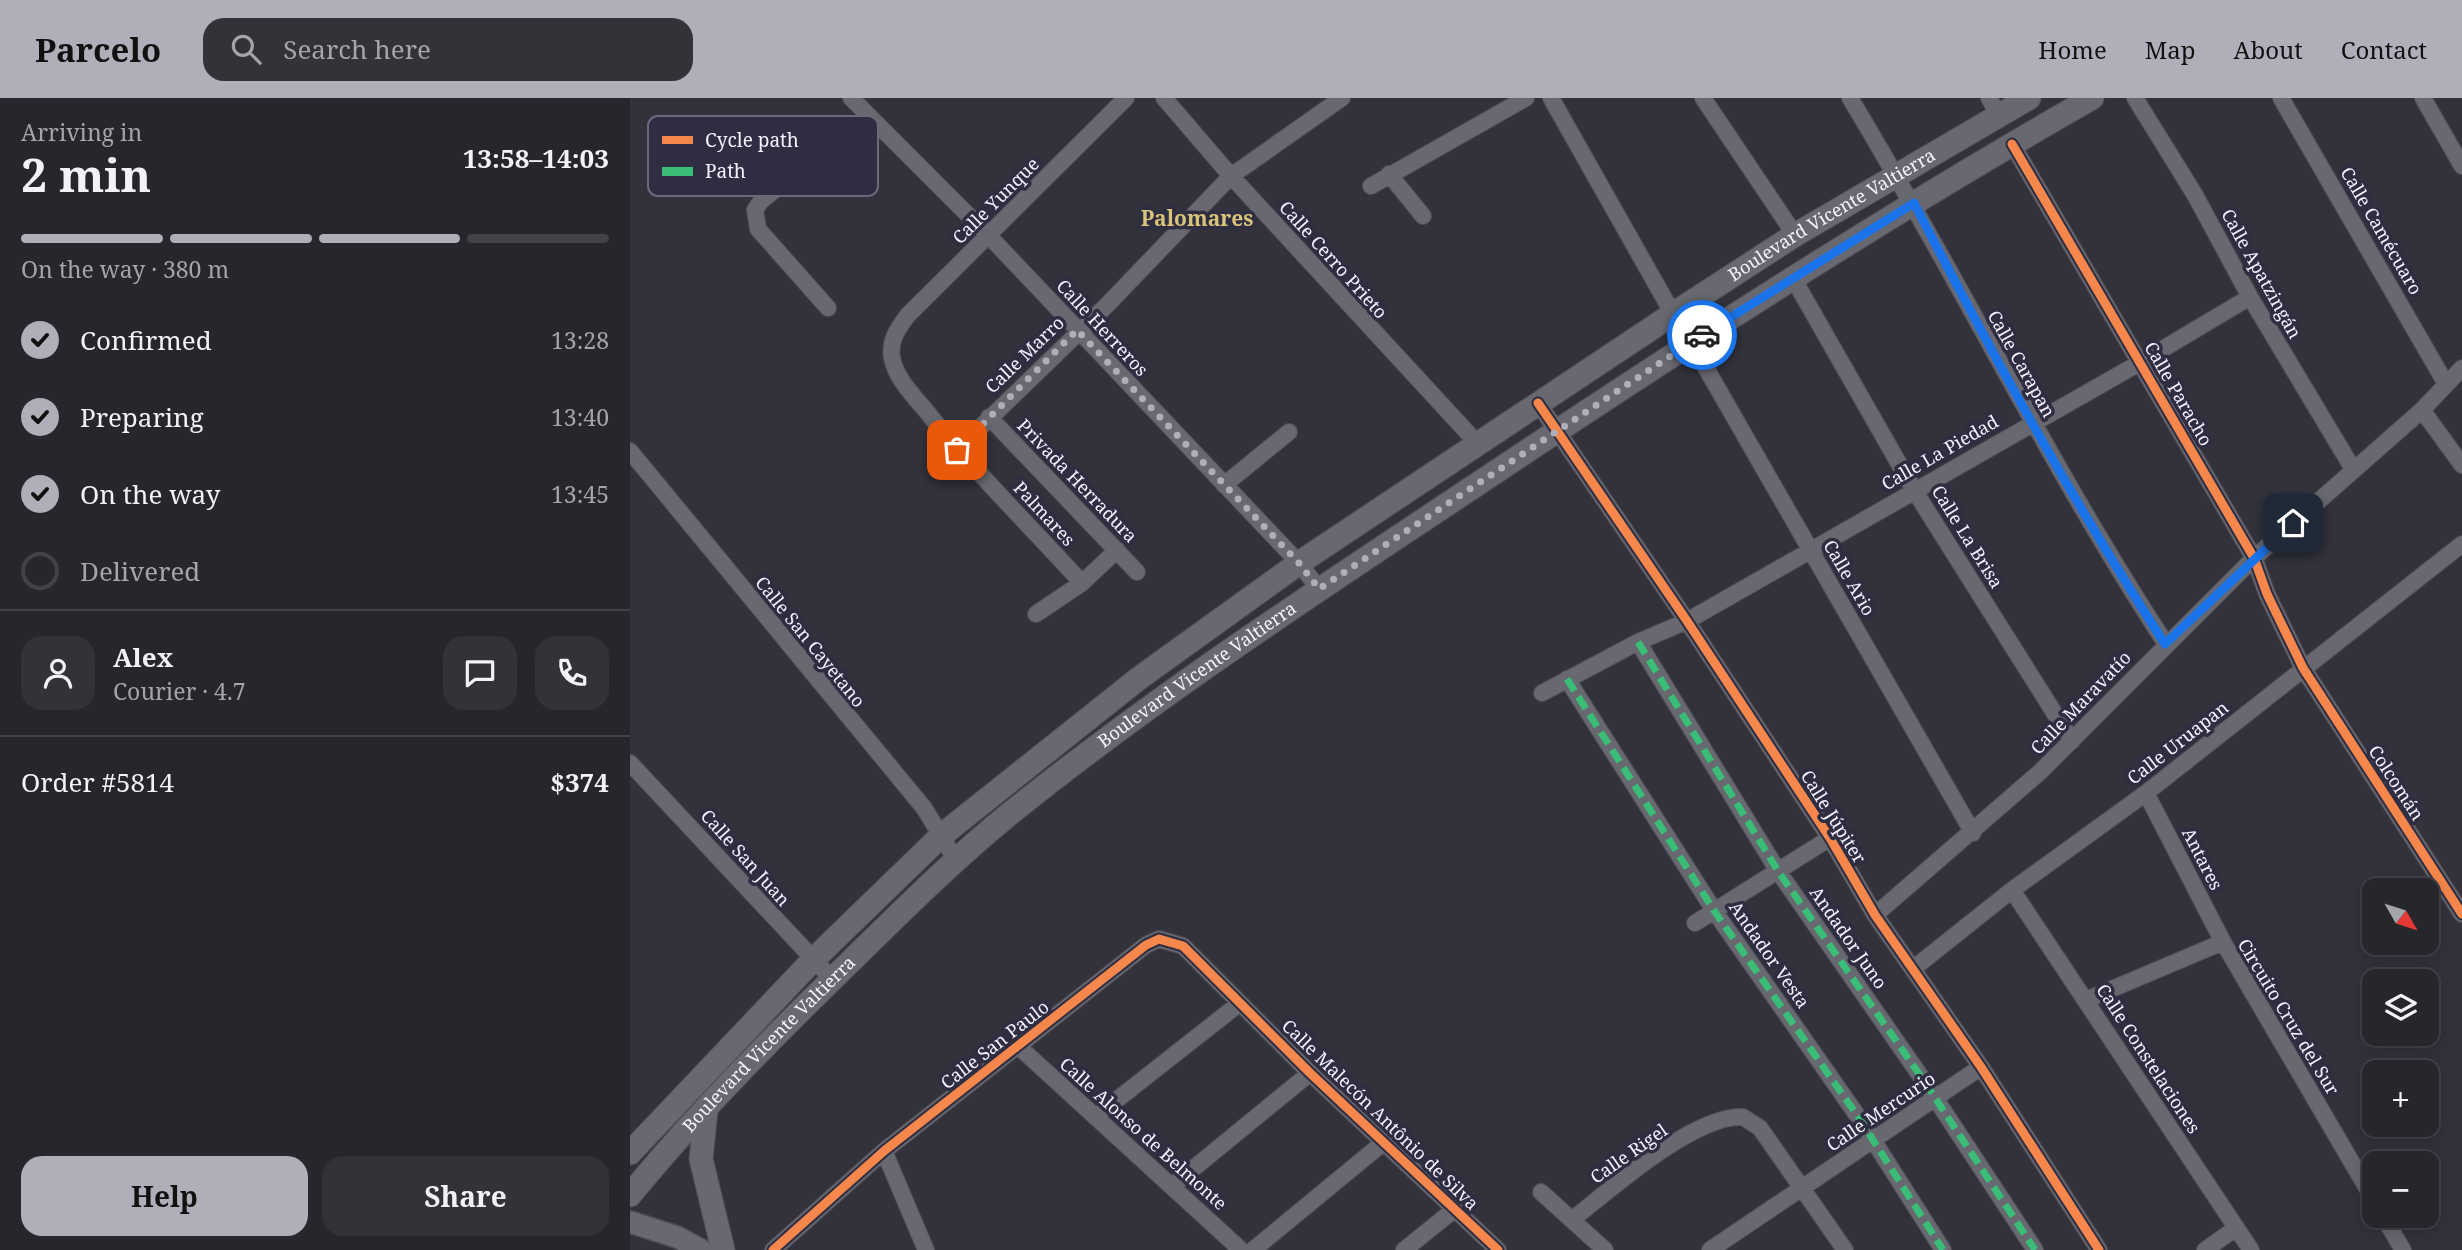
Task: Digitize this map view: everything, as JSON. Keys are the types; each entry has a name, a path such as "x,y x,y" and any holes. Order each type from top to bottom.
{"main road":[{"name":"Boulevard Vicente Valtierra","path":"630,1153 813,960 942,835 1138,679 1299,563 1673,314 1795,235 1896,175 1994,107 2029,98"},
{"name":"Boulevard Vicente Valtierra","path":"630,1195 706,1110 832,979 956,860 1102,742 1319,589 1691,342 1914,203 2092,98"},
{"path":"706,1110 701,1159 723,1250"}],"street":[{"name":"Calle Herreros","path":"851,98 868,116"},
{"name":"Calle Yunque","path":"895,334 908,315 1126,98"},
{"name":"Calle Cerro Prieto","path":"1164,98 1231,176 1478,444"},
{"name":"Calle Marro","path":"957,450 1077,330 1107,305 1231,176 1342,98"},
{"path":"1371,186 1526,98"},
{"path":"1551,98 1673,314"},
{"path":"1703,98 1795,235"},
{"name":"Calle Carapan","path":"1850,98 1914,203 2031,423 2107,553 2165,644"},
{"name":"Calle Apatzingán","path":"2135,98 2195,195 2250,297 2353,469"},
{"name":"Calle Camécuaro","path":"2281,98 2446,384"},
{"path":"2423,98 2462,166"},
{"name":"Calle Herreros","path":"878,126 989,236 1299,563 1319,589"},
{"name":"Calle Paracho","path":"2012,144 2254,558 2267,594 2303,668"},
{"path":"1389,174 1423,216"},
{"path":"768,196 761,201 754,215 758,229 828,308"},
{"name":"Calle La Brisa","path":"1793,278 1914,490 2072,741"},
{"name":"Calle La Piedad","path":"1542,693 1638,642 1687,621 2250,297"},
{"name":"Palmares","path":"895,334 891,355 898,374 957,450 1082,583"},
{"name":"Calle Ario","path":"1691,342 1973,833"},
{"name":"Calle Maravatío","path":"1875,915 1973,833 2072,741 2165,644 2254,558 2422,410 2462,368"},
{"name":"Calle Júpiter","path":"1538,403 1687,621 1830,838 1875,915 1981,1067 2099,1250"},
{"path":"2422,410 2462,466"},
{"name":"Privada Herradura","path":"989,417 1137,572"},
{"path":"1224,485 1289,432"},
{"name":"Calle San Cayetano","path":"630,451 924,808 956,860"},
{"name":"Calle Uruapan","path":"1914,968 2012,890 2146,793 2462,544"},
{"path":"1037,614 1082,583 1117,550"},
{"name":"Andador Juno","path":"1638,642 1778,871 1935,1098 2035,1250"},
{"name":"Colcomán","path":"2303,668 2462,914"},
{"name":"Andador Vesta","path":"1567,679 1715,912 1873,1142 1942,1250"},
{"name":"Calle San Juan","path":"630,762 832,979"},
{"name":"Antares","path":"2146,793 2224,942"},
{"path":"1695,923 1830,838"},
{"name":"Calle Constelaciones","path":"2012,890 2251,1250"},
{"name":"Calle San Paulo","path":"773,1250 884,1151 1146,945 1160,939 1183,946 1240,1003"},
{"name":"Circuito Cruz del Sur","path":"2086,1000 2224,942 2362,1180"},
{"path":"1095,1118 1240,1003"},
{"name":"Calle Malecón Antônio de Silva","path":"1240,1003 1310,1073 1498,1250"},
{"name":"Calle Alonso de Belmonte","path":"1019,1047 1241,1250"},
{"name":"Calle Mercurio","path":"1710,1250 1981,1067"},
{"path":"1172,1186 1310,1073"},
{"name":"Calle Rigel","path":"1573,1219 1653,1158 1709,1125 1735,1117 1752,1122 1760,1128 1803,1187"},
{"path":"1253,1250 1384,1143"},
{"path":"884,1151 926,1250"},
{"path":"1803,1187 1845,1250"},
{"path":"1541,1192 1605,1250"},
{"path":"1404,1250 1455,1209"},
{"path":"630,1222 677,1237 701,1250"},
{"path":"2205,1250 2236,1228"},
{"path":"2390,1228 2403,1250"}],"marked path":[{"path":"1638,642 1778,871 1924,1081 2035,1250"},
{"path":"1567,679 1715,912 1859,1118 1943,1250"}],"cycle path":[{"path":"2012,144 2254,558 2267,594 2303,668 2462,914"},
{"path":"1538,403 1687,621 1830,838 1875,915 1981,1067 2099,1250"},
{"path":"773,1250 884,1151 1146,945 1159,939 1183,946 1310,1073 1498,1250"}],"way so far":[{"path":"957,450 1077,330 1299,563 1319,589 1702,335"}],"district":[{"name":"Palomares","path":"1197,219"}],"route":[{"path":"1702,335 1914,203 2031,423 2107,553 2165,644 2293,523"}]}
